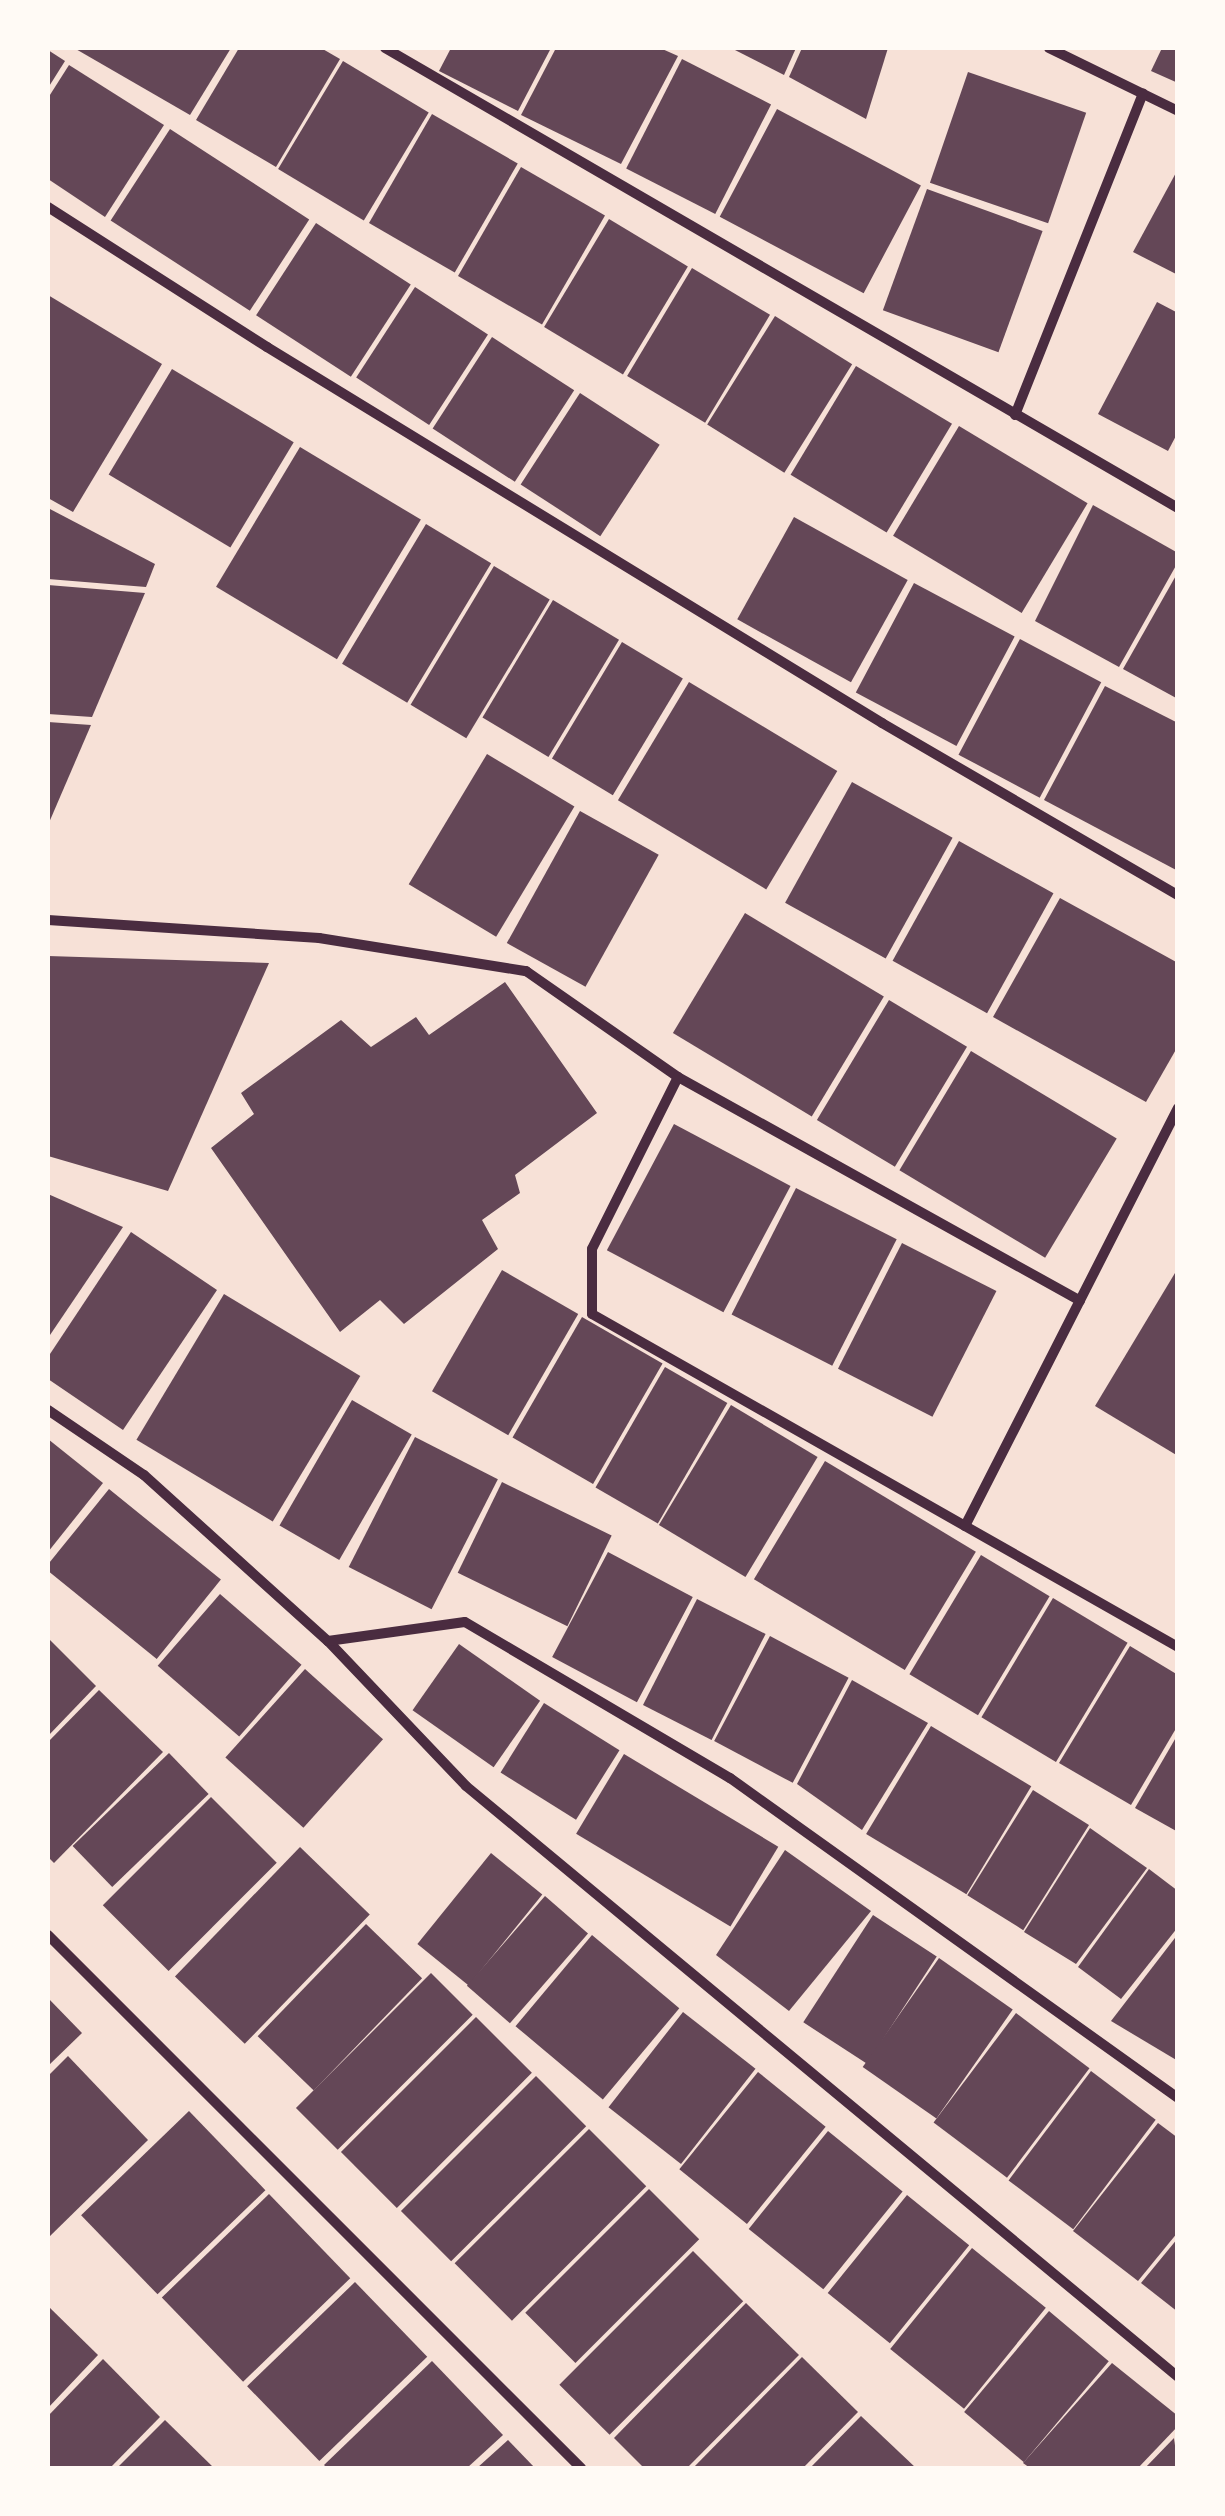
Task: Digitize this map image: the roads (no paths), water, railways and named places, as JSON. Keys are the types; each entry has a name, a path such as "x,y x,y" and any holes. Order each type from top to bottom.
{"street":[{"path":"385,48 1178,508"},
{"path":"1049,48 1178,112"},
{"path":"1016,414 1144,94"},
{"path":"48,207 267,347 865,713 1178,894"},
{"path":"48,920 319,938 526,971 678,1077 1080,1301"},
{"path":"678,1077 592,1249 592,1314 1178,1647"},
{"path":"965,1526 1178,1108"},
{"path":"48,1410 144,1475 328,1640 466,1786 1178,2378"},
{"path":"328,1640 465,1622 730,1778 1178,2098"},
{"path":"48,1935 581,2468"}]}
